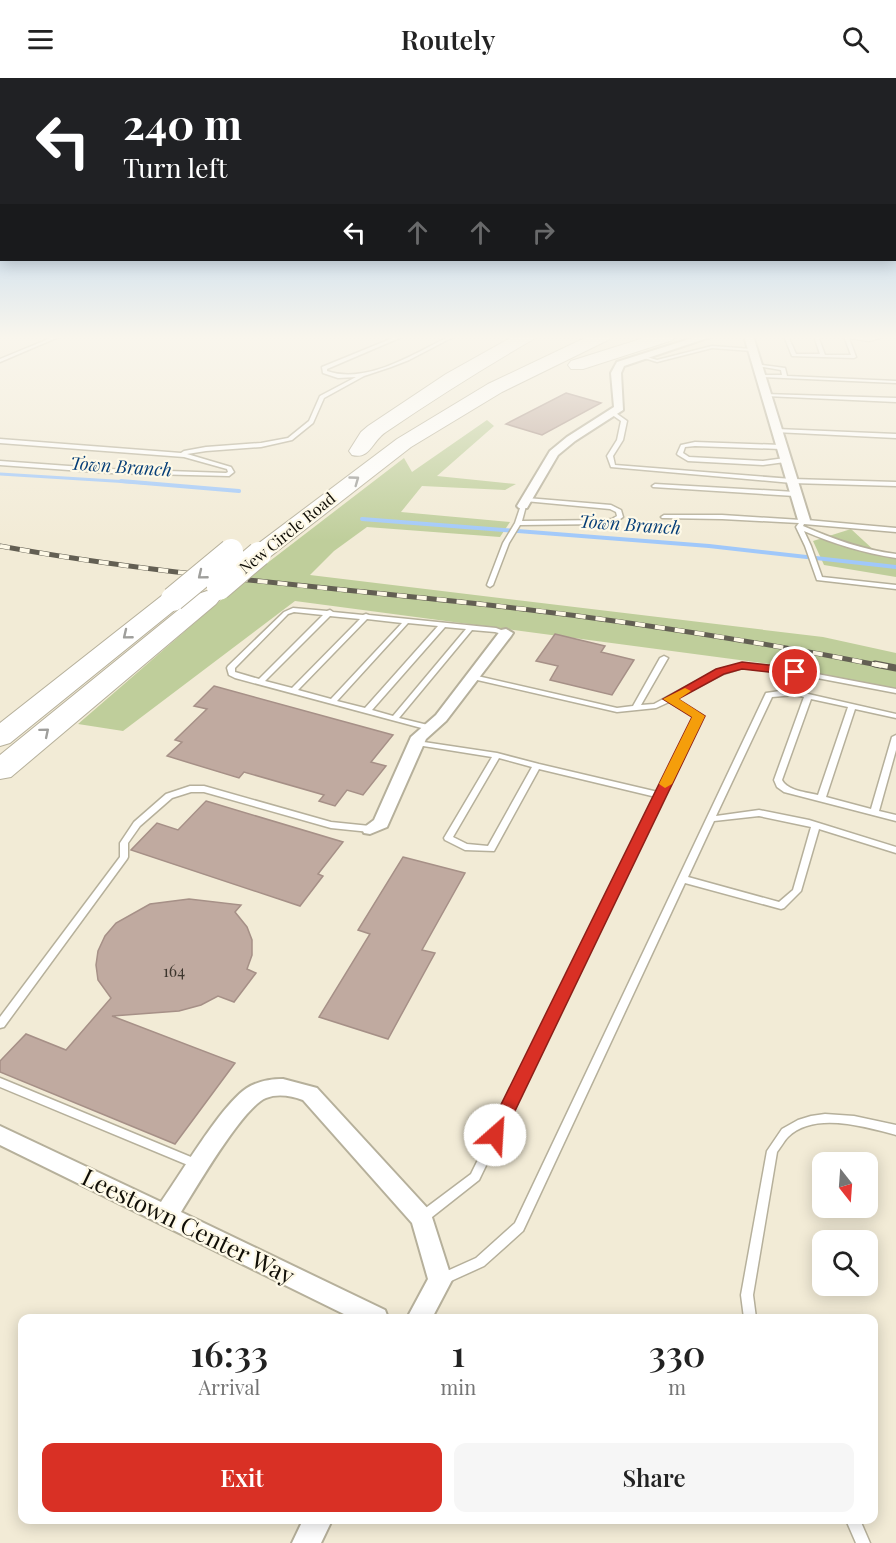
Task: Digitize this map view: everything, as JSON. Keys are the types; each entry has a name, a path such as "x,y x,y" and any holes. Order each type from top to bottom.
{"highway":[{"path":"359,452 368,436 413,404"},
{"name":"New Circle Road","path":"340,465 431,404"},
{"name":"New Circle Road","path":"0,770 259,554 404,443 468,404"},
{"path":"404,443 440,430 491,404"},
{"name":"New Circle Road","path":"0,737 279,512"}],"street":[{"path":"525,503 554,453 571,439 613,413 619,408 619,404"},
{"path":"769,404 792,481 801,524"},
{"path":"370,829 381,823 417,743 441,718 507,633"},
{"path":"165,1216 233,1118 254,1094 275,1088 293,1087 310,1094 354,1140 422,1218 440,1280 421,1314"},
{"name":"Leestown Center Way","path":"0,1135 368,1314"},
{"path":"306,1543 316,1524"}],"lane":[{"path":"184,455 184,453 199,450 290,439 311,422 319,404"},
{"path":"613,413 624,421 620,440 610,456 613,466 792,481 896,484"},
{"path":"777,431 896,436"},
{"path":"0,441 184,455 224,466 231,472 218,475 121,472 0,463"},
{"path":"781,447 695,444 683,446 680,454 688,459 721,461 763,463 785,460"},
{"path":"655,486 795,494"},
{"path":"490,585 525,503 611,507 620,511 620,517 614,521 516,525"},
{"path":"664,517 703,516 896,530"},
{"path":"801,524 819,579 896,587"},
{"path":"801,524 841,545 876,554 896,556"},
{"path":"429,728 238,676 232,673 231,668 286,613 293,610 444,624 507,633"},
{"path":"260,682 330,612"},
{"path":"293,691 366,616"},
{"path":"332,702 406,621"},
{"path":"367,711 444,624"},
{"path":"394,719 471,627"},
{"path":"635,709 664,658"},
{"path":"473,677 618,710 656,706 720,672 742,666 775,668 896,691"},
{"path":"440,1280 480,1262 519,1227 769,696 780,693 808,696 896,716"},
{"path":"808,696 778,780 780,785 787,790 896,818"},
{"path":"422,1218 475,1177 699,716 669,699"},
{"path":"821,799 852,706"},
{"path":"874,813 896,737"},
{"path":"417,743 497,755 660,795"},
{"path":"497,755 448,838 465,847 491,849 537,766"},
{"path":"0,1024 124,857 124,843 137,824 169,796 190,789 204,789 331,825 370,829"},
{"path":"711,819 759,813 816,825 896,850"},
{"path":"683,879 781,906 797,891 816,825"},
{"path":"0,1082 200,1166"},
{"path":"749,1314 747,1295 772,1150 786,1132 805,1123 822,1119 856,1120 896,1130"},
{"path":"855,1524 863,1543"}],"green space":[{"path":"487,420 494,426 437,476 516,484 505,490 422,486 401,512 510,522 500,537 367,527 334,551 310,575 823,637 896,653 896,689 777,665 295,601 123,731 78,724 236,587 404,458 412,472"},
{"path":"851,529 877,553 896,555 896,577 824,565 813,541"}],"building":[{"path":"544,404 598,404 542,435 506,424"},
{"path":"555,634 605,646 601,652 634,660 612,695 550,680 558,666 536,661"},
{"path":"214,686 393,735 371,762 386,766 363,795 347,790 335,806 319,801 324,795 244,772 239,778 167,756 182,742 175,740 207,709 194,706"},
{"path":"206,801 343,842 318,874 323,876 300,906 131,850 157,823 178,830"},
{"path":"403,857 465,873 422,950 435,953 388,1039 319,1017 370,934 358,930"},
{"path":"189,899 241,905 235,912 247,927 252,940 252,955 247,969 256,973 234,1002 218,996 201,1005 179,1011 112,1016 235,1063 175,1144 0,1072 0,1061 26,1034 66,1050 111,998 98,980 96,965 98,951 105,936 116,923 150,904"}],"waterway":[{"name":"Town Branch","path":"0,474 141,483"},
{"name":"Town Branch","path":"121,481 141,483"},
{"name":"Town Branch","path":"141,483 146,483"},
{"name":"Town Branch","path":"141,483 239,491"},
{"name":"Town Branch","path":"362,519 709,546 896,567"}],"railway":[{"path":"0,546 120,565 581,616 783,647 883,666"},
{"path":"875,664 896,668"}],"slow traffic":[{"path":"665,784 699,716 669,699 685,691"}],"route":[{"path":"495,1135 699,716 669,699 720,672 742,666 760,666 795,672"}]}
